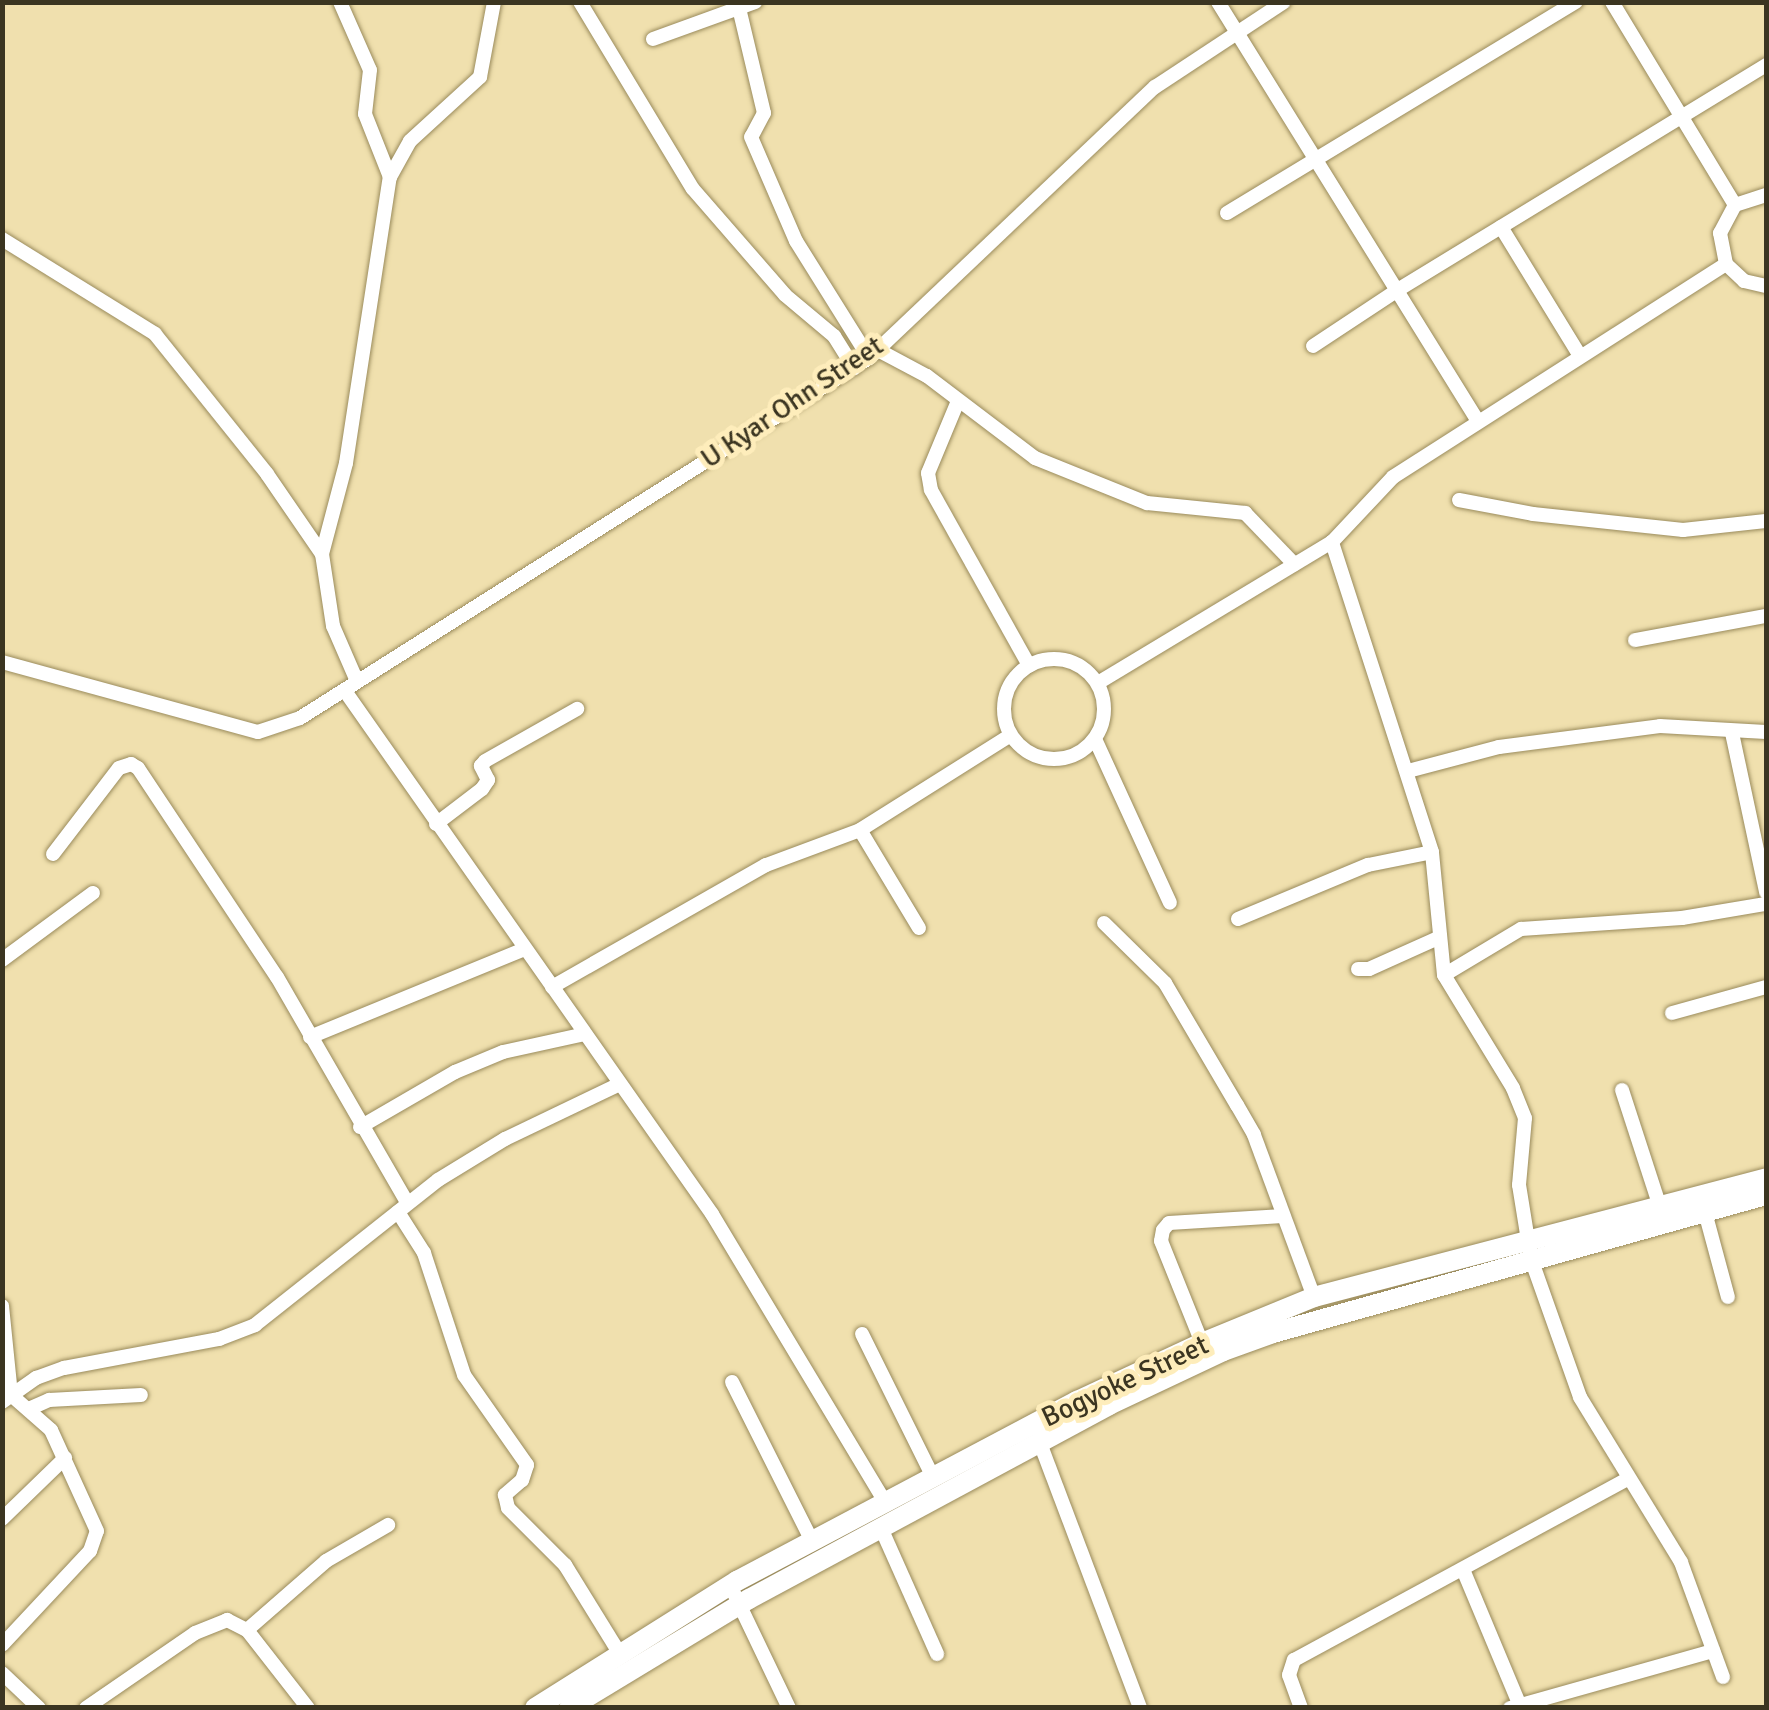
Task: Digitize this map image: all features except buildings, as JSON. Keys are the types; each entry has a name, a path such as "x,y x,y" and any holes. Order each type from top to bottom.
{"main road":[{"name":"Bogyoke Street","path":"569,1708 740,1605 880,1528 1040,1442 1223,1351 1527,1249 1766,1178"},
{"name":"Bogyoke Street","path":"535,1708 730,1586 812,1541 933,1476 1202,1343 1314,1297 1705,1212 1766,1195"}],"street":[{"path":"340,2 370,70 365,114 390,177"},
{"path":"356,679 333,626 322,554 346,462 390,177 410,142 480,77 494,2"},
{"path":"580,2 693,190 785,295 834,336 854,368"},
{"path":"653,40 755,2"},
{"path":"1218,2 1477,420"},
{"name":"U Kyar Ohn Street","path":"2,662 258,732 300,718 345,691 356,679 854,368 1155,86 1284,2"},
{"path":"1227,213 1576,2"},
{"path":"1612,2 1735,205"},
{"path":"739,8 764,113 751,137 796,241 873,354 927,376 1035,458 1147,502 1246,512 1294,564"},
{"path":"1314,346 1396,291 1766,65"},
{"path":"1766,195 1735,205 1720,233 1726,264 1744,280 1766,286"},
{"path":"1500,227 1580,356"},
{"path":"2,239 154,334 267,474 322,554"},
{"path":"1098,682 1332,542 1393,477 1726,264"},
{"path":"958,401 928,472 931,490 1029,666"},
{"path":"1460,500 1533,514 1683,530 1766,521"},
{"path":"1332,542 1432,852 1444,975 1512,1088 1525,1118 1519,1184 1527,1249 1580,1397 1681,1562 1723,1677"},
{"path":"1635,640 1766,616"},
{"path":"1047,659 1067,660 1085,668 1098,682 1104,701 1104,721 1095,738 1080,752 1062,758 1042,758 1024,749 1011,735 1004,716 1006,696 1014,679 1029,666 1047,659"},
{"path":"345,691 712,1214 885,1502"},
{"path":"436,824 482,789 488,780 481,766 485,761 576,709"},
{"path":"1408,771 1499,747 1660,726 1766,732"},
{"path":"1732,733 1766,892"},
{"path":"552,987 766,865 860,830 1011,735"},
{"path":"1095,738 1170,903"},
{"path":"53,854 119,768 131,764 138,768 277,977 402,1207 424,1252 464,1374 527,1465 522,1480 506,1495 508,1508 565,1565 620,1654"},
{"path":"860,830 919,928"},
{"path":"1238,919 1368,864 1432,852"},
{"path":"2,960 92,893"},
{"path":"1444,975 1521,928 1682,918 1766,904"},
{"path":"1104,923 1166,983 1254,1135 1314,1297"},
{"path":"1358,969 1369,969 1438,938"},
{"path":"310,1037 525,948"},
{"path":"1672,1012 1766,987"},
{"path":"360,1127 486,1058 585,1034"},
{"path":"7,1398 64,1368 242,1330 276,1312 402,1207 505,1139 620,1084"},
{"path":"1622,1090 1660,1207"},
{"path":"1705,1212 1728,1297"},
{"path":"1202,1343 1161,1240 1163,1230 1169,1223 1284,1216"},
{"path":"2,1306 7,1398"},
{"path":"862,1334 933,1476"},
{"path":"732,1382 812,1541"},
{"path":"30,1408 49,1400 141,1395"},
{"path":"2,1644 97,1538 50,1430 30,1408 7,1398"},
{"path":"1040,1442 1140,1708"},
{"path":"2,1518 65,1458"},
{"path":"1301,1708 1289,1675 1294,1660 1464,1572 1628,1479"},
{"path":"246,1630 326,1561 388,1524"},
{"path":"880,1528 937,1654"},
{"path":"1464,1572 1517,1707 1713,1650"},
{"path":"730,1586 789,1708"},
{"path":"86,1708 203,1628 227,1620 246,1630 308,1708"},
{"path":"4,1676 38,1708"}]}
